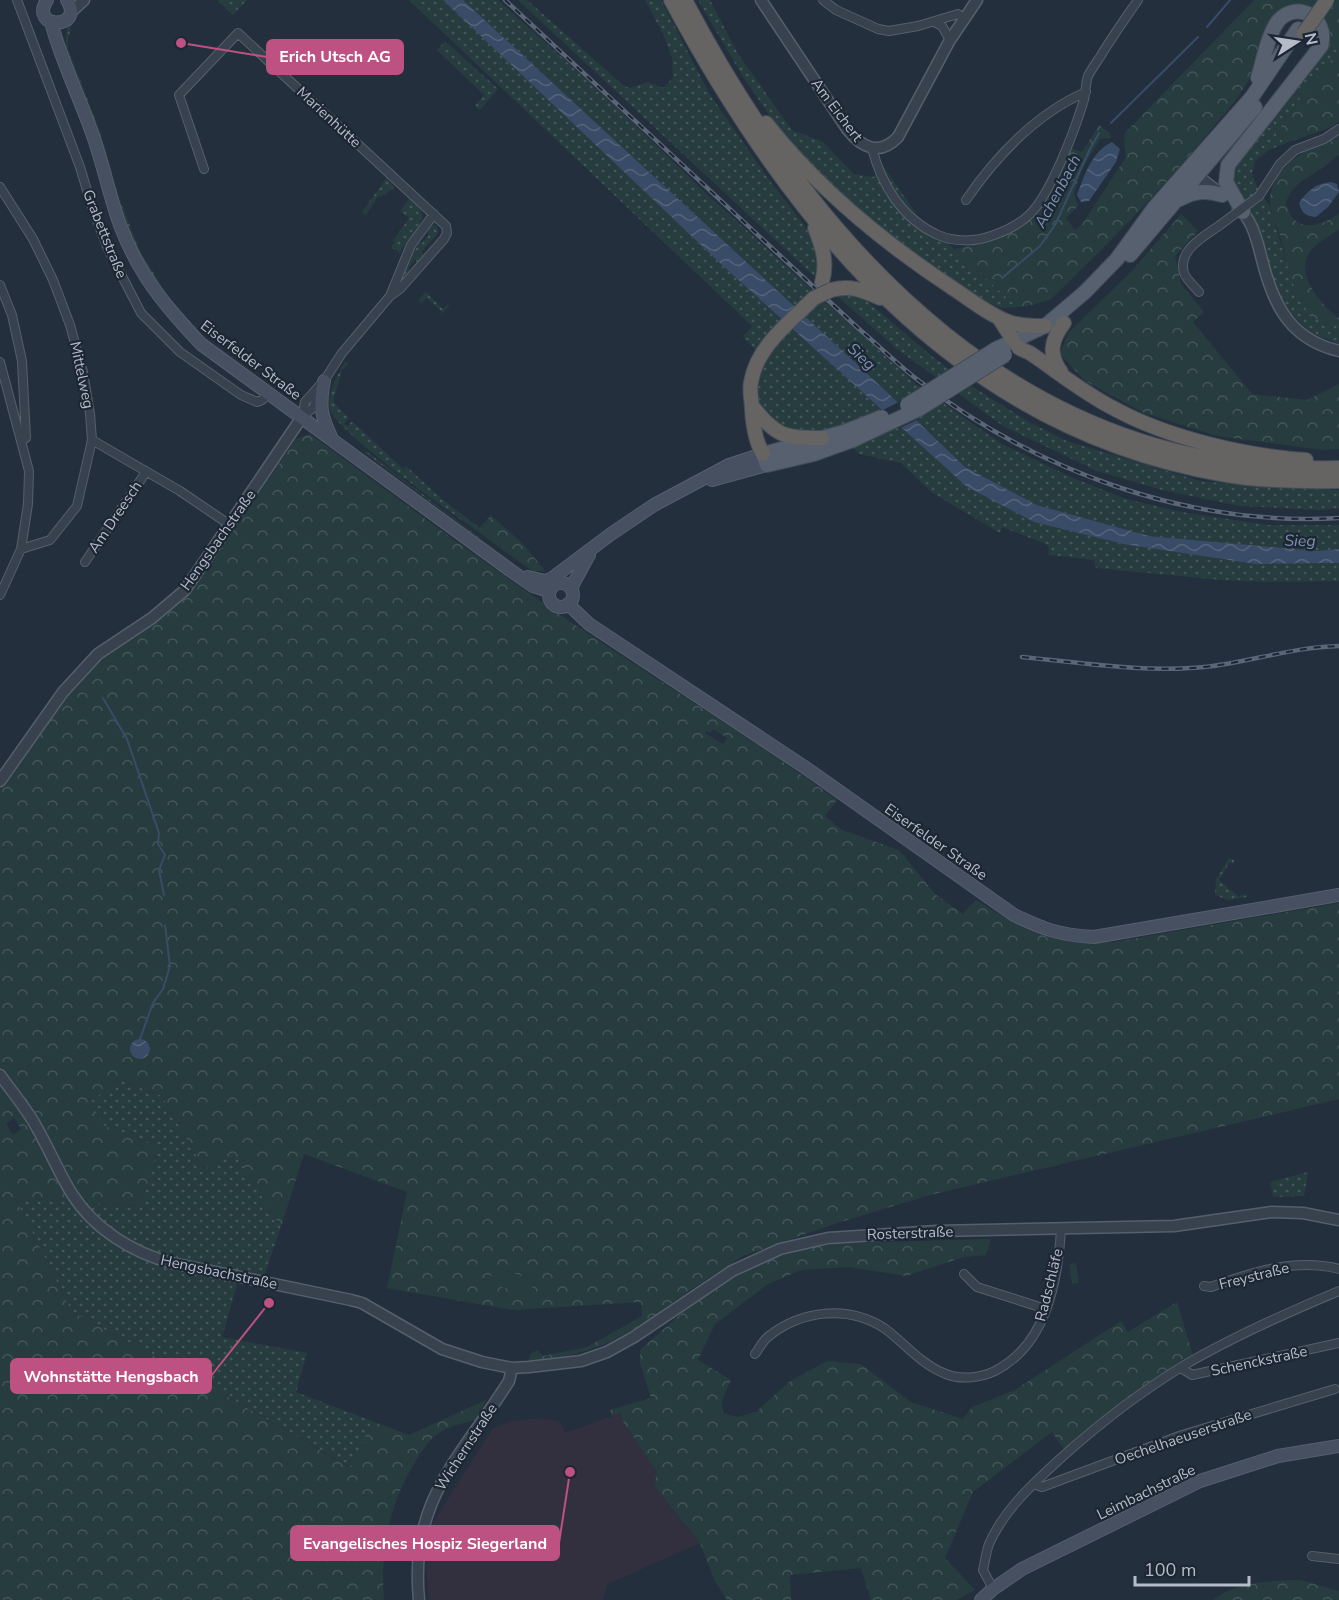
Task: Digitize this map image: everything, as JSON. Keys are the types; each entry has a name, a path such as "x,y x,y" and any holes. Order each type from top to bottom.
{"highway":[{"path":"671,0 732,108 767,161 811,218 893,305 944,349 998,388 1083,434 1165,462 1214,473 1274,480 1339,481"},
{"path":"685,0 743,102 772,146 837,229 916,309 990,368 1057,408 1146,444 1197,457 1256,466 1339,468"},
{"path":"1301,31 1317,0"},
{"path":"1301,31 1327,0"},
{"path":"708,43 768,126 833,195 913,261 999,318 1021,325 1045,326"},
{"path":"811,218 824,255 827,286"},
{"path":"765,460 764,437 752,406 750,384 755,367 770,342 827,286 861,289 893,305"},
{"path":"999,318 1016,344 1086,392 1133,418 1170,432 1257,454 1339,462"},
{"path":"1064,323 1056,333 1052,346 1054,360 1064,376"},
{"path":"752,406 776,432 798,438 822,438"}],"main road":[{"name":"Eiserfelder Straße","path":"61,50 61,33 69,4 67,0"},
{"name":"Eiserfelder Straße","path":"45,1 44,16 51,22 92,132 121,227 147,280 165,306 201,344 510,570 533,586 549,591 549,598 553,604 559,606 568,604 589,624 798,763 1014,915 1046,930 1094,937 1339,895"},
{"path":"1243,212 1226,182 1228,165 1321,46 1323,33 1319,21 1314,16 1297,10 1280,18 1269,43 1252,97"},
{"path":"51,22 55,23 67,17"},
{"path":"1016,344 1046,335 1064,323 1113,276 1174,203 1193,172 1301,31"},
{"path":"510,570 532,579 551,579 654,505 729,465 814,454 849,436 919,409 1000,352 1045,326 1085,292 1117,259 1154,208 1226,142 1260,100 1301,31"},
{"path":"1174,203 1197,192 1205,191 1222,195 1217,173 1226,142"},
{"path":"324,381 320,400 321,411 333,440"},
{"path":"765,460 822,438 849,436"},
{"path":"567,586 593,549"},
{"path":"549,591 553,585 567,586"},
{"path":"567,586 573,595 568,604"},
{"name":"Leimbachstraße","path":"981,1600 1022,1569 1200,1481 1278,1456 1339,1446"}],"street":[{"name":"Grabettstraße","path":"16,0 80,167 108,249 141,313 180,352 241,395 257,402 269,393"},
{"path":"67,17 84,0"},
{"name":"Am Eichert","path":"761,0 847,129 860,144 872,148 887,146 898,137 950,40 977,0"},
{"path":"823,0 836,10 884,30 895,31 958,14 964,19"},
{"path":"872,148 877,168 890,195 912,218 929,231 946,239 970,241 1010,230 1030,214 1043,196 1063,156 1086,92 1088,76 1112,36 1138,0"},
{"path":"934,22 942,26 950,40"},
{"name":"Marienhütte","path":"204,169 179,95 238,33 446,226 446,236 401,288 390,296 342,353 324,381 313,408 302,417"},
{"path":"966,200 1006,151 1036,122 1074,97 1086,92"},
{"path":"1199,292 1184,274 1183,260 1191,247 1259,196 1280,164 1295,150 1323,139 1339,129"},
{"path":"1193,172 1243,212 1253,230 1272,295 1283,314 1306,337 1339,351"},
{"name":"Mittelweg","path":"0,187 33,239 53,280 70,325 83,372 92,440 77,506 50,540 21,549"},
{"name":"Marienhütte","path":"390,296 411,245 434,214"},
{"path":"0,285 12,315 22,361 26,438 21,440"},
{"path":"0,362 28,471 28,504 21,549 0,596"},
{"name":"Hengsbachstraße","path":"0,781 63,692 88,664 106,647 152,618 185,590 302,417"},
{"name":"Am Dreesch","path":"92,440 180,491 230,525"},
{"name":"Am Dreesch","path":"85,562 146,472"},
{"name":"Hengsbachstraße","path":"0,1075 36,1125 72,1195 97,1223 126,1245 144,1254 172,1263 362,1303 442,1349 476,1361 512,1368"},
{"name":"Rosterstraße","path":"512,1368 581,1361 607,1352 634,1337 732,1271 780,1249 845,1236 1174,1226 1272,1212 1303,1213 1339,1220"},
{"name":"Radschläfe","path":"755,1354 768,1337 802,1318 829,1312 857,1315 883,1328 921,1360 947,1374 968,1378 988,1374 1007,1364 1023,1351 1036,1334 1046,1309 1055,1274 1061,1229"},
{"name":"Freystraße","path":"1204,1286 1211,1287 1263,1270 1302,1264 1339,1269"},
{"path":"964,1274 977,1287 1046,1309"},
{"path":"993,1589 983,1570 988,1546 1001,1521 1033,1484 1114,1414 1214,1348 1286,1313 1339,1291"},
{"name":"Schenckstraße","path":"1181,1368 1192,1375 1339,1343"},
{"name":"Wichernstraße","path":"419,1600 420,1548 432,1499 448,1468 508,1383 512,1368"},
{"name":"Oechelhaeuserstraße","path":"1033,1484 1042,1487 1182,1435 1335,1389"},
{"path":"1312,1556 1339,1559"}],"shaded area":[{"path":"621,1413 622,1420 656,1471 655,1487 700,1543 608,1584 603,1600 429,1600 426,1565 432,1524 493,1428 511,1421 540,1418 559,1421 565,1433"}],"green space":[{"path":"217,0 247,0 233,15"},
{"path":"409,0 443,0 723,266 967,487 1034,522 1123,544 1255,564 1339,563 1339,581 1221,580 1096,568 1094,560 1049,555 1048,545 1002,527 1000,533 931,492 901,463 859,454 834,428 807,434 785,431 761,410 757,394 758,380 767,361 743,337 752,326"},
{"path":"463,0 498,0 917,385 1002,444 1073,478 1126,499 1182,512 1267,525 1339,525 1339,549 1316,551 1149,536 1037,505 965,467"},
{"path":"518,0 527,0 623,85 629,88 648,82 664,88 673,77 672,58 664,36 645,0 661,0 709,93 815,243 819,264 816,278"},
{"path":"698,0 710,0 738,54 792,130 823,142 854,174 873,177 884,167 917,215 1017,307 1001,308 979,298 858,212 784,136 743,77"},
{"path":"1254,0 1339,0 1339,42 1327,38 1321,23 1308,8 1294,5 1284,7 1277,12 1268,25 1252,74 1231,106 1149,200 1051,299 1017,307 954,249 995,240 1026,222 1044,201 1070,148 1082,152 1099,125 1110,133 1111,138 1100,139 1082,169 1074,193 1078,206 1066,218 1075,230 1083,223 1126,157 1125,133"},
{"path":"71,19 68,49 100,131 119,198 140,251 167,294 141,257 126,227 66,49 66,33"},
{"path":"1327,38 1339,42 1339,52 1313,81 1276,135 1286,143 1269,150 1255,161 1252,174 1259,192 1270,206 1288,268 1325,324 1339,326 1339,344 1308,330 1287,310 1275,284 1260,230 1245,203 1233,188 1231,169"},
{"path":"445,41 498,89 480,110 475,106 484,95 437,50"},
{"path":"1339,52 1339,122 1329,128 1286,143 1276,135 1305,92"},
{"path":"1339,132 1339,154 1297,185 1286,202 1294,219 1307,225 1323,222 1339,213 1339,229 1312,249 1305,271 1318,298 1339,318 1339,326 1337,326 1327,325 1314,318 1299,298 1272,214 1270,198 1275,181 1290,163 1308,149"},
{"path":"386,178 395,187 381,197 378,196 366,215 362,212"},
{"path":"409,199 420,210 422,218 400,253 391,247 409,218 400,211"},
{"path":"1181,214 1198,231 1175,256 1181,284 1204,312 1193,322 1252,394 1307,400 1339,384 1339,449 1323,450 1217,436 1144,413 1085,381 1060,354 1068,333 1131,272"},
{"path":"432,225 437,226 438,233 422,251 423,259 417,266 416,259 409,267 409,274 398,287 405,263 409,261 417,245 416,241 420,237 421,244 428,236 428,228"},
{"path":"426,292 443,309 448,304 449,306 441,315 442,312 427,298 421,303 418,300"},
{"path":"859,294 933,357 976,389 1031,423 1067,441 1200,481 1274,488 1339,490 1339,508 1320,510 1240,506 1162,490 1097,471 1003,426 897,349 836,295"},
{"path":"345,362 349,363 342,370 333,402 349,418 344,424 348,426 352,421 403,469 406,466 442,499 480,528 477,531 372,453 337,420 329,403 333,384"},
{"path":"310,434 513,582 837,800 825,816 842,830 899,850 935,894 963,914 976,900 1038,934 1066,941 1089,943 1114,942 1339,903 1339,1099 930,1195 837,1223 743,1256 687,1292 648,1321 610,1342 559,1358 528,1361 531,1353 538,1350 543,1356 587,1347 642,1316 641,1302 513,1310 387,1288 407,1192 304,1154 281,1227 235,1154 204,1169 162,1096 120,1080 91,1101 103,1125 158,1147 141,1206 15,1198 72,1312 188,1374 351,1468 372,1421 409,1435 486,1400 477,1419 450,1427 434,1437 420,1453 406,1478 388,1528 383,1581 384,1600 0,1600 0,789 70,693 107,653 166,614 195,586 296,439","holes":["713,729 727,738 723,744 705,733 707,731 710,733","14,1118 21,1129 13,1135 6,1124"]},
{"path":"366,451 532,575 515,565 364,452"},
{"path":"491,515 525,546 545,571 532,571 477,531"},
{"path":"1229,858 1234,860 1234,864 1230,862 1219,880 1238,896 1246,894 1247,897 1228,900 1215,895 1216,880"},
{"path":"120,1080 162,1096 204,1169 235,1153 281,1227 264,1276 240,1275 222,1337 307,1353 296,1392 372,1421 352,1468 188,1374 72,1312 15,1198 141,1206 157,1147 102,1125 90,1101"},
{"path":"1308,1172 1304,1196 1273,1197 1270,1182"},
{"path":"991,1239 986,1255 964,1257 906,1276 849,1267 801,1270 768,1284 715,1324 698,1360 731,1380 722,1400 723,1413 737,1417 756,1412 790,1381 827,1361 861,1364 911,1402 963,1419 972,1407 1015,1390 1121,1321 1128,1332 1177,1302 1193,1356 1064,1449 1052,1432 973,1492 945,1558 975,1590 956,1600 871,1600 861,1568 790,1575 791,1600 727,1600 714,1579 700,1543 655,1487 656,1471 622,1420 621,1413 612,1416 610,1410 651,1398 640,1363 640,1350 691,1305 716,1287 768,1260 815,1246 846,1243"},
{"path":"1076,1263 1079,1283 1072,1284 1069,1264"},
{"path":"494,1267 535,1280 529,1296 489,1283"},
{"path":"1300,1580 1339,1591 1339,1600 1213,1600 1244,1586"}],"water":[{"path":"443,0 463,0 965,467 1037,505 1149,536 1316,551 1339,549 1339,563 1255,564 1123,544 1034,522 967,487 723,266"},
{"path":"1112,142 1120,149 1116,162 1089,201 1081,202 1077,195 1086,172 1099,152"},
{"path":"1331,182 1337,184 1339,192 1328,207 1316,217 1305,214 1299,203 1302,198 1316,186"},
{"path":"140,1039 147,1042 150,1049 147,1056 140,1059 133,1056 130,1049 133,1042"}],"pier":[{"path":"901,401 919,419 898,429 879,412"}],"waterway":[{"name":"Achenbach","path":"1207,27 1230,0"},
{"name":"Achenbach","path":"1111,123 1198,37"},
{"name":"Achenbach","path":"1002,278 1040,246 1055,225 1099,133"},
{"path":"103,698 127,739 159,833 158,844 165,855 159,870 164,895"},
{"path":"140,1039 153,1003 163,989 170,966 165,925"}],"railway":[{"path":"505,0 859,329 914,377 960,410 1009,440 1061,465 1114,486 1169,502 1225,513 1282,518 1339,518"},
{"path":"1022,657 1118,667 1165,669 1213,666 1292,651 1339,646"}],"place":[{"name":"Erich Utsch AG","path":"181,43"},
{"name":"Wohnstätte Hengsbach","path":"269,1303"},
{"name":"Evangelisches Hospiz Siegerland","path":"570,1472"}],"water label":[{"name":"Sieg","path":"862,356"},
{"name":"Sieg","path":"1300,540"}]}
